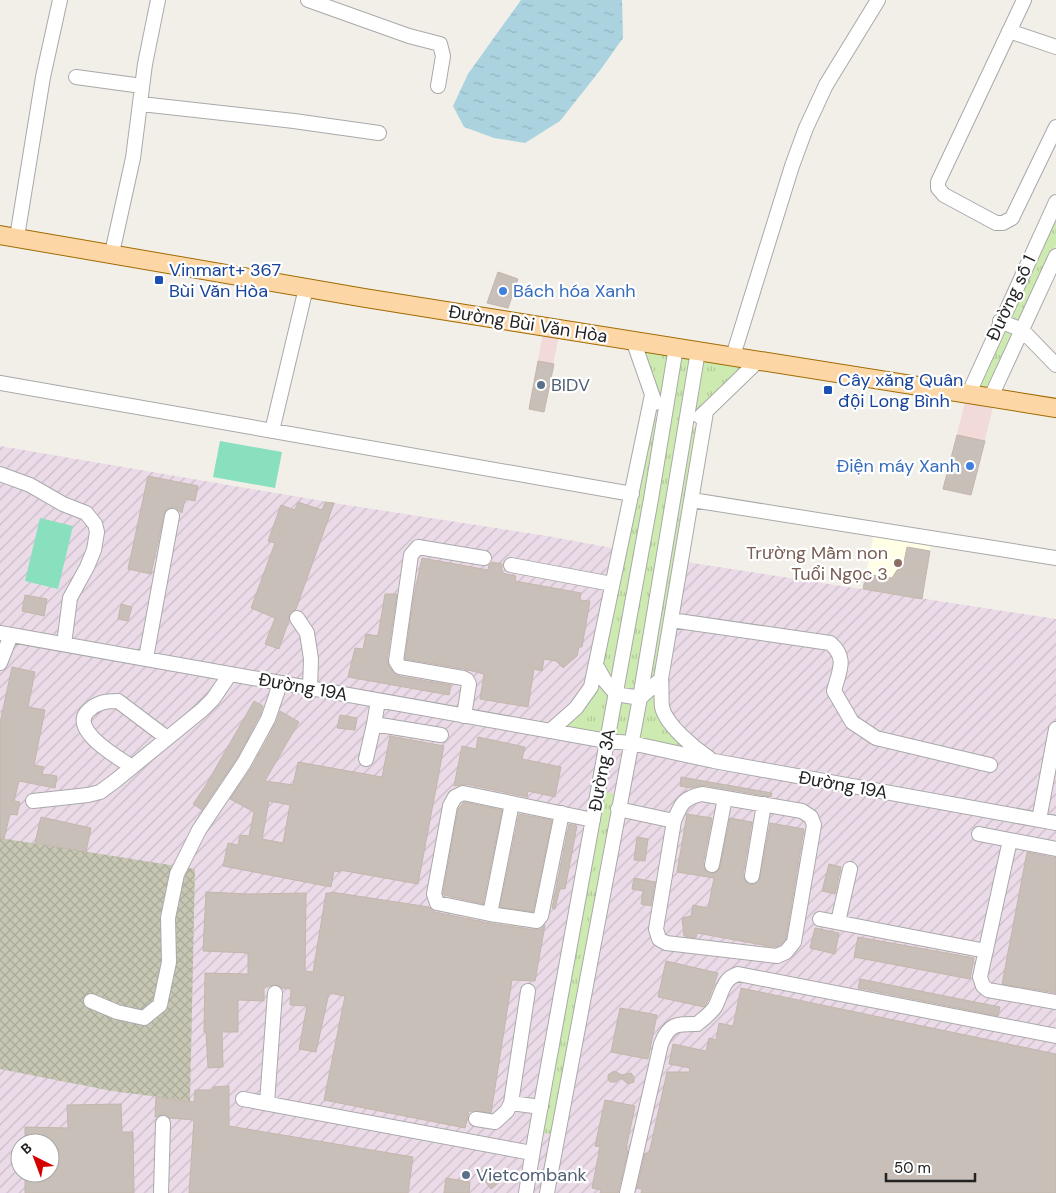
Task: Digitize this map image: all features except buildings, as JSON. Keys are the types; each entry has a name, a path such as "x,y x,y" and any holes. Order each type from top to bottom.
{"main road":[{"name":"Đường Bùi Văn Hòa","path":"8,236 365,298 1056,408"}],"street":[{"path":"8,236 60,0"},
{"path":"112,253 133,158 142,86 158,0"},
{"path":"308,0 409,36 440,44 443,56 438,86"},
{"path":"733,356 792,166 806,128 826,85 878,0"},
{"path":"1024,0 938,182 938,188 944,195 996,222 1003,223 1012,218 1056,127"},
{"path":"1009,31 1056,47"},
{"path":"76,77 142,86"},
{"path":"141,104 284,119 380,133"},
{"name":"Đường số 1","path":"968,395 1000,321 1056,202"},
{"name":"Đường số 1","path":"990,399 1056,256"},
{"path":"272,431 306,288"},
{"path":"1000,321 1022,330 1056,365"},
{"path":"633,340 664,428"},
{"name":"Đường 3A","path":"527,1190 532,1153 664,428 676,347"},
{"name":"Đường 3A","path":"547,1192 640,698 659,574 698,351"},
{"path":"685,431 758,361"},
{"path":"0,383 632,494"},
{"path":"550,731 576,708 591,687 652,395"},
{"path":"706,412 661,679 662,709 673,727 692,746 714,762"},
{"path":"0,474 30,485 63,504 86,513 95,524 97,532 94,550 70,598 64,644"},
{"path":"692,500 1056,558"},
{"path":"146,658 172,516"},
{"path":"464,716 469,684 467,680 400,667 396,661 411,555 414,550 418,548 484,558"},
{"path":"511,565 612,584"},
{"path":"297,618 307,633 311,659 310,689"},
{"path":"671,620 830,643 838,650 841,659 834,691 852,722 876,738 990,765"},
{"path":"0,663 5,634"},
{"name":"Đường 19A","path":"5,634 607,741 631,743 714,762 1056,823"},
{"path":"596,666 616,694 640,698 661,679"},
{"path":"33,801 88,796 100,792 213,699 230,674"},
{"path":"91,1001 117,1012 144,1018 160,1005 169,962 168,918 177,874 200,830 249,754 268,720 280,684"},
{"path":"132,767 96,742 87,732 83,722 85,713 96,704 118,701 167,738"},
{"path":"366,759 378,701"},
{"path":"374,724 441,735"},
{"path":"1039,820 1056,728"},
{"path":"562,813 541,916 537,921 436,903 434,898 450,806 454,797 463,793 562,813 593,820"},
{"path":"702,794 725,798 802,811 811,817 814,825 794,942 786,952 777,956 666,943 659,938 656,929 674,821 681,804 691,796 702,794"},
{"path":"712,865 725,798"},
{"path":"490,914 512,803"},
{"path":"752,876 764,804"},
{"path":"618,809 674,821"},
{"path":"979,834 1056,849"},
{"path":"1010,840 980,977 983,986 988,990 1056,1002"},
{"path":"838,922 850,869"},
{"path":"820,919 986,952"},
{"path":"627,1193 665,1033 670,1027 682,1024 697,1024 711,1012 725,983 731,976 738,974 1056,1036"},
{"path":"476,1119 495,1122 507,1111 512,1103 528,991"},
{"path":"267,1103 275,993"},
{"path":"243,1099 532,1153"},
{"path":"512,1103 541,1107"},
{"path":"161,1193 163,1123"},
{"path":"527,1190 547,1192"}],"shaded area":[{"name":"BIDV","path":"543,333 559,335 544,412 529,409"},
{"path":"965,402 993,407 971,495 943,489"},
{"path":"0,446 334,503 547,536 699,564 1056,619 1056,1193 0,1193"},
{"name":"Trường Mầm non Tuổi Ngọc 3","path":"874,533 931,543 922,599 863,589"},
{"path":"0,838 195,869 190,1101 112,1091 0,1069"}],"green space":[{"path":"1056,212 1056,246 1019,324 1006,319"},
{"path":"1002,327 1016,332 989,392 974,390"},
{"path":"644,349 668,353 660,406 659,393"},
{"path":"682,355 690,356 633,693 624,691"},
{"path":"703,359 744,365 694,417"},
{"path":"655,416 657,423 611,682 602,668"},
{"path":"697,425 654,680 649,685 692,430"},
{"path":"220,441 282,452 275,488 213,477"},
{"path":"40,518 73,526 58,589 25,581"},
{"path":"599,679 610,692 601,739 562,731 579,714 594,694"},
{"path":"655,690 655,710 666,729 688,752 638,745 647,697"},
{"path":"622,699 632,701 624,744 614,742"},
{"path":"605,792 614,794 551,1134 543,1133"}],"water":[{"path":"521,0 622,0 623,38 560,121 525,143 494,138 464,127 453,106 468,74"}],"place":[{"name":"Vinmart+ 367 Bùi Văn Hòa","path":"159,280"},
{"name":"Bách hóa Xanh","path":"503,291"},
{"name":"BIDV","path":"541,385"},
{"name":"Cây xăng Quân đội Long Bình","path":"828,390"},
{"name":"Điện máy Xanh","path":"970,466"},
{"name":"Trường Mầm non Tuổi Ngọc 3","path":"898,563"},
{"name":"Vietcombank","path":"466,1175"}]}
